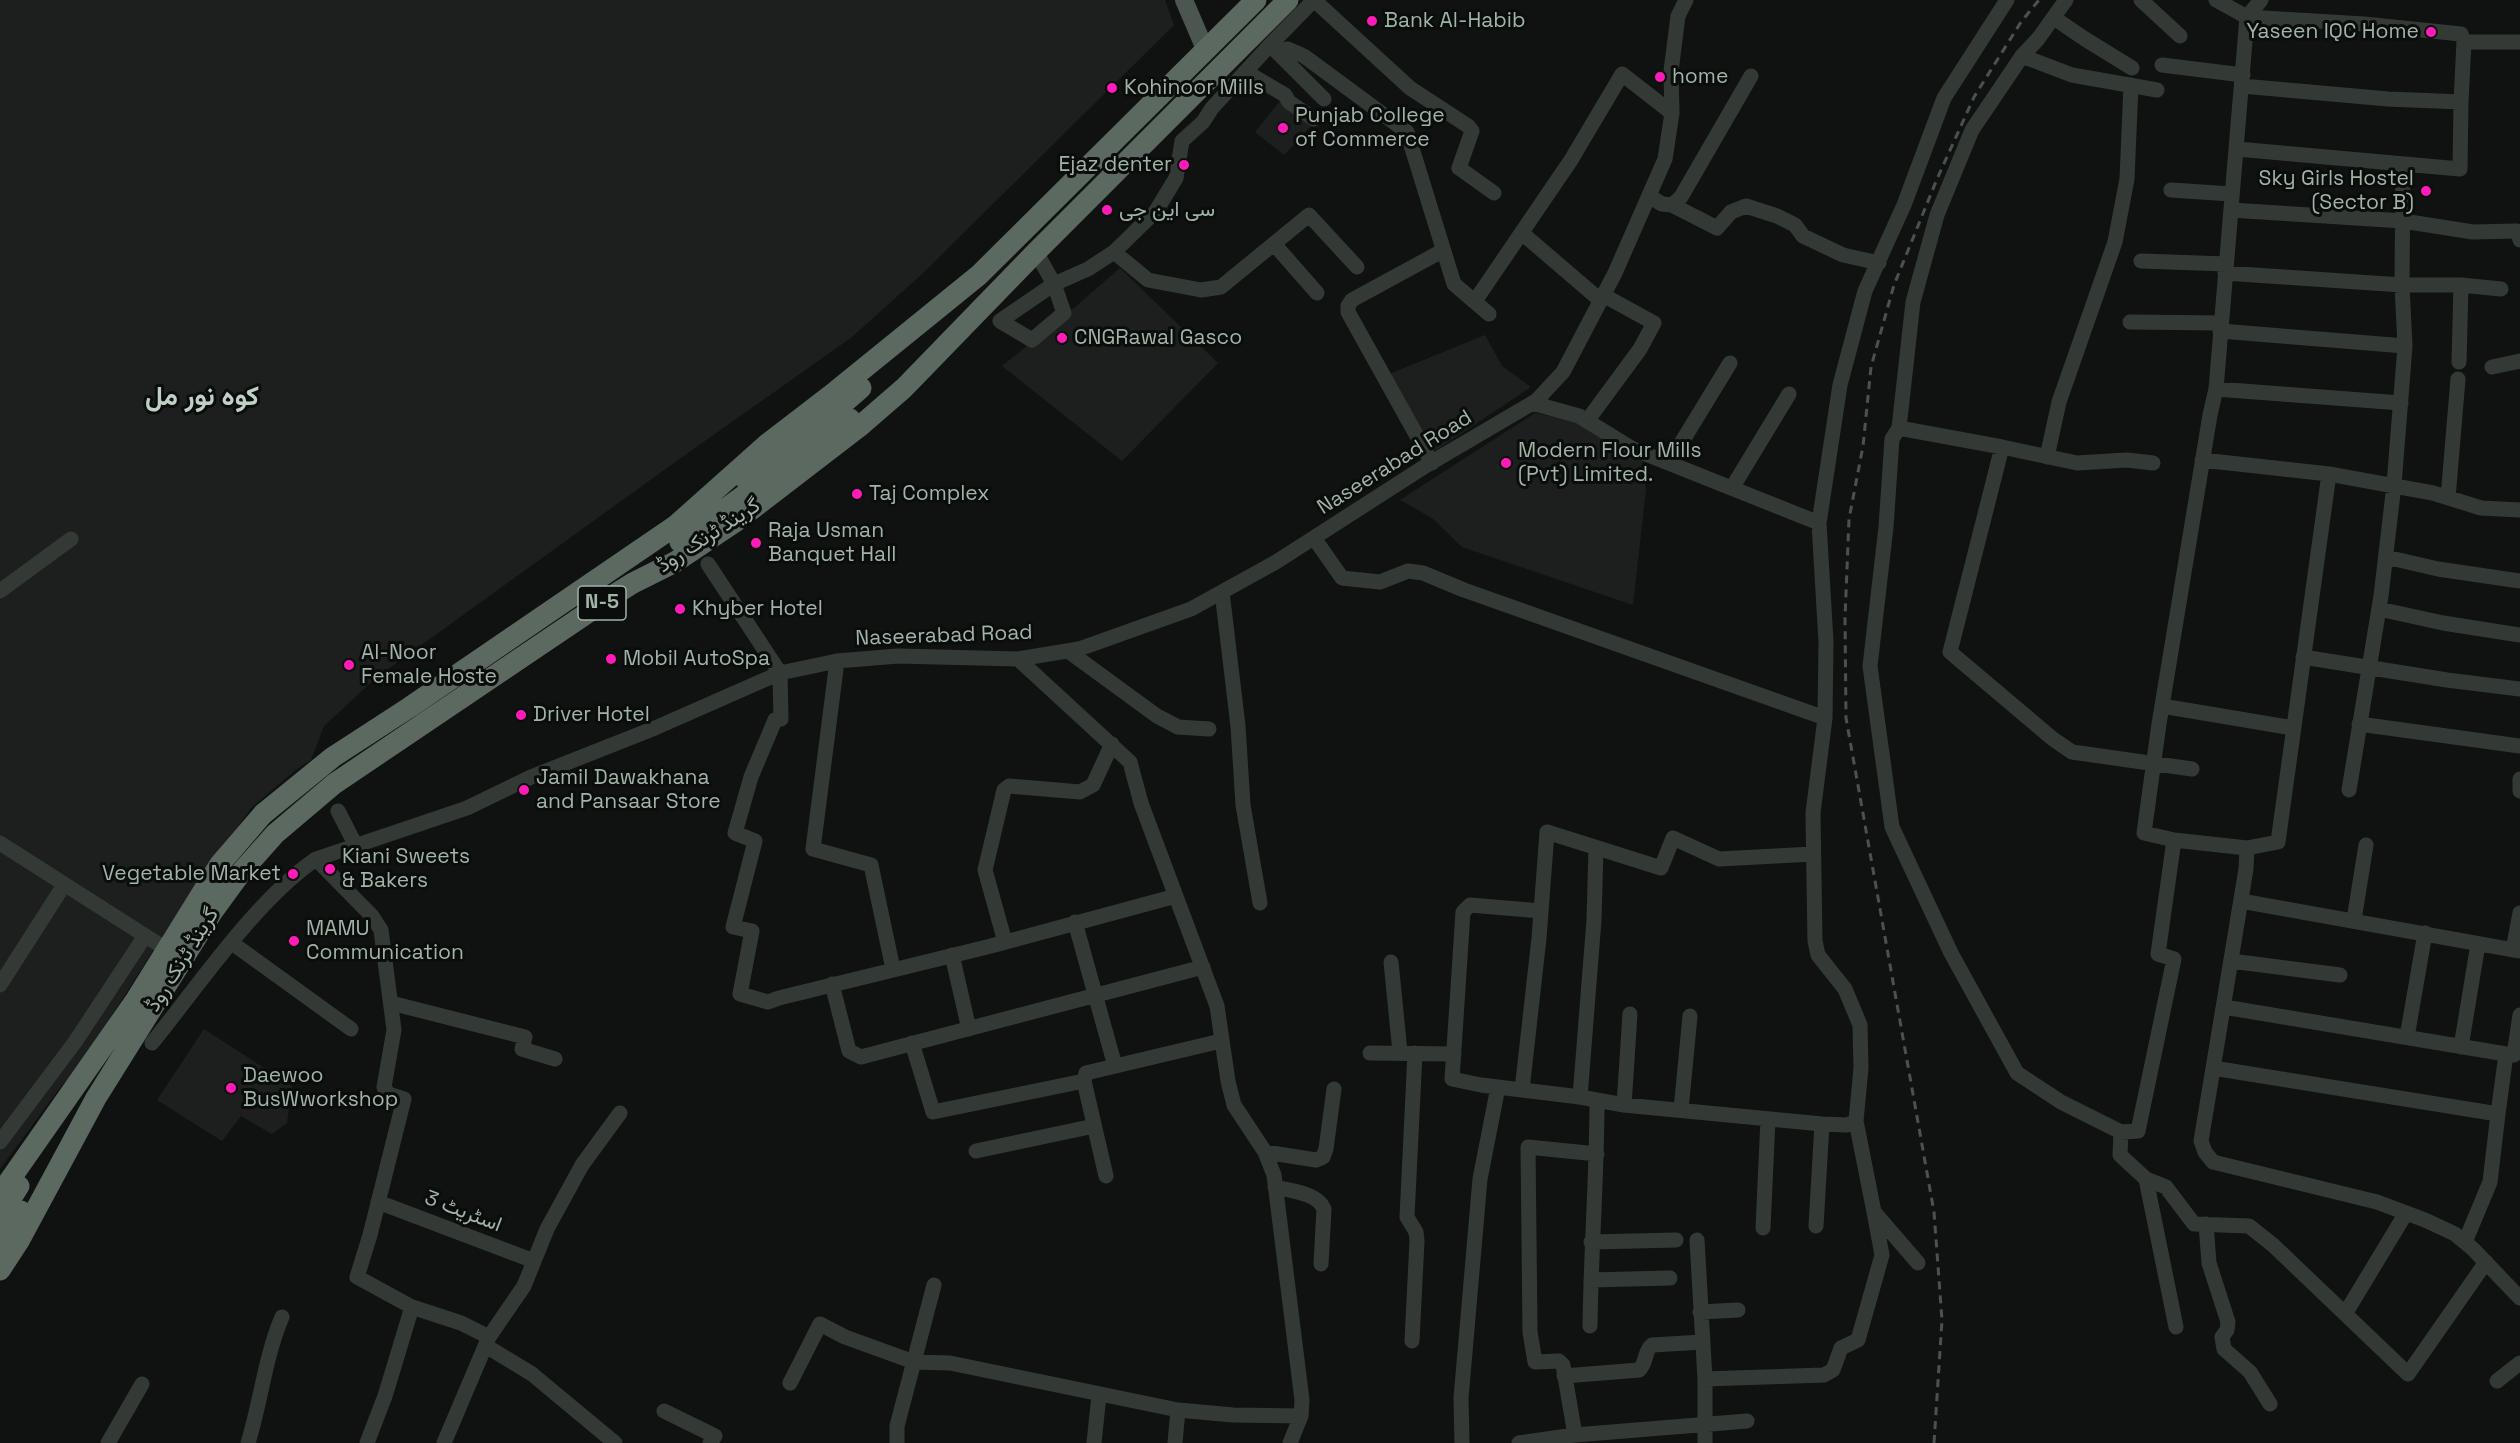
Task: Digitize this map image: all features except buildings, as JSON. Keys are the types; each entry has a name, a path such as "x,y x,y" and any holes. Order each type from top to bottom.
{"highway":[{"name":"گرینڈ ٹرنک روڈ","path":"0,1194 33,1150 135,1001 220,864 263,814 306,777 675,526 766,444 836,391 979,275 1256,0"},
{"name":"گرینڈ ٹرنک روڈ","path":"0,1270 19,1241 96,1098 213,911 243,870 275,834 334,784 633,583 675,562 738,520 859,427 904,388 978,310 1288,0"},
{"path":"978,310 854,416 832,433 825,432 823,421 899,354 979,275"},
{"path":"633,583 666,552 818,444 818,435 809,431 748,477 675,526"},
{"path":"0,1243 96,1098"},
{"path":"0,1216 24,1177 33,1150"}],"main road":[{"path":"1184,0 1205,49"}],"street":[{"path":"1036,252 1054,284 1088,269 1114,252 1156,211 1176,178 1182,141 1203,122 1212,108 1246,72 1273,48 1314,0 1410,88 1468,126 1472,131 1471,138 1459,168 1494,193"},
{"name":"Naseerabad Road","path":"152,1042 232,944 291,878 316,859 467,808 531,777 655,728 780,673 837,661 898,656 1018,659 1068,651 1191,609 1314,538 1532,403 1563,372 1602,297 1665,159 1672,113 1671,71 1678,16 1686,0"},
{"path":"1704,1379 1824,1375 1833,1370 1841,1348 1858,1340 1882,1255 1856,1121 1861,1068 1860,1025 1845,989 1818,955 1813,918 1813,813 1826,718 1826,642 1819,523 1840,386 1865,291 1904,205 1944,98 2007,0"},
{"path":"2066,0 2022,56 1972,130 1938,215 1913,302 1899,428 1892,440 1886,527 1870,666 1892,827 1951,953 2017,1073 2061,1102 2121,1132 2138,1131 2174,959 2158,954 2174,840"},
{"path":"2141,0 2180,36"},
{"path":"2216,0 2247,17 2364,24 2462,34 2464,42 2460,169 2237,149"},
{"path":"2261,0 2247,17 2216,389 2202,460 2162,706 2144,832 2174,840 2247,848 2278,842 2329,474"},
{"path":"2054,18 2132,68"},
{"path":"2464,42 2520,42"},
{"path":"1273,48 1324,99"},
{"path":"1273,48 1288,49 1304,56 1407,132 1454,284 1489,314"},
{"path":"2022,56 2072,75 2157,90"},
{"path":"2162,65 2243,81 2388,99 2461,102"},
{"path":"1246,72 1285,95 1289,102 1314,119"},
{"path":"1475,302 1571,160 1622,74 1672,113"},
{"path":"1672,205 1681,197 1750,76"},
{"path":"1285,95 1304,79"},
{"path":"2047,457 2059,402 2115,242 2127,178 2131,85"},
{"path":"2349,790 2367,668 2379,609 2394,485 2404,346 2403,164"},
{"path":"2171,190 2232,194"},
{"path":"1649,196 1717,228 1731,212 1746,206 1778,216 1795,225 1803,236 1843,255 1879,263"},
{"path":"2231,210 2403,221 2473,232 2517,231 2520,240"},
{"path":"1114,252 1148,280 1201,290 1221,287 1309,215 1357,267"},
{"path":"1522,234 1602,297 1654,323 1640,349 1587,421"},
{"path":"1274,244 1317,293"},
{"path":"1432,463 1348,312 1348,306 1353,300 1442,251"},
{"path":"2141,261 2402,285 2461,285 2501,289"},
{"path":"2459,362 2461,285"},
{"path":"2130,322 2221,327 2404,346"},
{"path":"2492,367 2520,361"},
{"path":"1669,464 1730,363"},
{"path":"2448,498 2458,379"},
{"path":"2216,389 2401,403"},
{"path":"1732,488 1789,394"},
{"path":"1532,403 1579,416 1630,448 1819,523"},
{"path":"1899,428 2077,463 2127,460 2153,463"},
{"path":"2002,447 1950,652 2053,739 2072,752 2192,769"},
{"path":"2202,460 2329,474 2394,485 2481,508 2520,510"},
{"path":"1314,538 1342,578 1380,582 1408,571 1423,573 1464,590 1826,718"},
{"path":"1,588 71,539"},
{"path":"2386,557 2438,569 2520,581"},
{"path":"708,564 780,673 781,719 775,720 751,777 735,833 755,841 733,927 752,932 740,994 768,1002 1176,896"},
{"path":"1222,592 1238,726 1243,805 1260,903"},
{"path":"2379,609 2443,623 2520,635"},
{"path":"1068,651 1157,716 1178,727 1209,729"},
{"path":"2303,657 2520,689"},
{"path":"1018,659 1130,762 1141,802 1217,1006 1221,1041 1234,1105 1265,1152 1274,1175 1302,1400 1301,1416 1290,1443"},
{"path":"837,661 813,849 871,864 892,969"},
{"path":"2162,706 2293,728"},
{"path":"2359,724 2520,746"},
{"path":"1005,942 985,870 1004,790 1009,786 1080,792 1093,785 1112,744"},
{"path":"2520,779 2520,790"},
{"path":"338,811 355,844"},
{"path":"1522,1090 1547,832 1660,868 1673,838 1719,860 1813,854"},
{"path":"0,843 166,949"},
{"path":"2354,920 2366,844"},
{"path":"1580,1097 1594,920 1596,848"},
{"path":"2247,848 2241,901 2201,1142 2205,1152 2213,1162 2377,1202 2455,1234 2520,1298"},
{"path":"316,859 372,916 381,930 394,1030 384,1087 388,1094 404,1099 357,1277 412,1307 461,1323 532,1374 615,1443"},
{"path":"0,984 64,885"},
{"path":"2241,901 2517,950 2520,913"},
{"path":"1541,911 1470,905 1463,912 1452,1079 1624,1105 1822,1124 1846,1125 1856,1121"},
{"path":"1075,922 1115,1066"},
{"path":"2407,1037 2425,933"},
{"path":"0,1142 75,1042 145,936"},
{"path":"232,944 351,1029"},
{"path":"2461,1047 2478,944"},
{"path":"952,955 969,1029"},
{"path":"2231,961 2340,975"},
{"path":"1391,963 1408,1052 1407,1217 1416,1232 1417,1241 1412,1341"},
{"path":"832,984 849,1051 861,1057 1203,967"},
{"path":"391,1003 525,1037 522,1049 555,1059"},
{"path":"2224,1007 2513,1055"},
{"path":"1624,1105 1630,1014"},
{"path":"2465,1242 2490,1182 2498,1114 2513,1055 2520,1015"},
{"path":"1681,1110 1690,1016"},
{"path":"1106,1176 1084,1081 1086,1073 1221,1041"},
{"path":"912,1043 933,1112 1084,1081"},
{"path":"1370,1053 1454,1054"},
{"path":"2213,1068 2498,1114"},
{"path":"1462,1443 1461,1398 1480,1179 1498,1087"},
{"path":"1265,1152 1316,1160 1323,1157 1334,1089"},
{"path":"1590,1326 1597,1100"},
{"path":"444,1443 488,1342 524,1286 547,1229 582,1165 620,1113"},
{"path":"1763,1228 1768,1119"},
{"path":"1816,1226 1822,1124"},
{"path":"976,1151 1094,1126"},
{"path":"2121,1132 2120,1155 2146,1179 2166,1187 2194,1224 2249,1226 2273,1245 2408,1374 2486,1262"},
{"path":"1575,1435 1563,1365 1559,1361 1535,1362 1532,1358 1529,1320 1528,1147 1597,1154"},
{"path":"2146,1179 2176,1327"},
{"path":"1275,1188 1316,1198 1322,1202 1324,1209 1321,1264"},
{"name":"اسٹریٹ 3","path":"378,1202 534,1261"},
{"path":"1874,1212 1918,1263"},
{"path":"2345,1314 2406,1213"},
{"path":"2206,1224 2209,1263 2228,1322 2222,1336 2224,1349 2250,1372 2270,1404"},
{"path":"1591,1242 1676,1240"},
{"path":"1697,1240 1703,1342 1705,1443"},
{"path":"1591,1280 1670,1278"},
{"path":"897,1443 897,1426 934,1285"},
{"path":"367,1443 385,1396 412,1307"},
{"path":"1700,1312 1738,1310"},
{"path":"248,1443 262,1390 270,1345 282,1317"},
{"path":"790,1383 820,1324 845,1337 914,1362 950,1363 1178,1410 1233,1415 1301,1416"},
{"path":"1564,1376 1639,1370 1643,1366 1648,1348 1652,1345 1703,1342"},
{"path":"2498,1381 2520,1363"},
{"path":"108,1443 142,1384"},
{"path":"1094,1443 1099,1395"},
{"path":"1175,1443 1178,1410"},
{"path":"664,1411 716,1436 710,1443"},
{"path":"1519,1443 1551,1441 1575,1435 1747,1421"}],"shaded area":[{"path":"0,0 1165,0 1174,25 922,274 852,337 377,677 324,726 311,760 251,808 169,926 73,1076 62,1085 0,1169"},
{"name":"Punjab College of Commerce","path":"1280,101 1312,125 1284,155 1255,132"},
{"path":"1120,268 1218,363 1122,461 1002,366"},
{"path":"1485,335 1502,366 1531,387 1435,451 1387,375"},
{"path":"1535,413 1576,422 1642,459 1646,489 1633,605 1462,547 1432,518 1400,500"},
{"path":"204,1029 292,1086 287,1123 272,1134 241,1116 222,1141 157,1100"}],"railway":[{"path":"1934,1443 1942,1320 1934,1212 1846,718 1845,618 1849,519 1863,446 1871,367 1894,285 1937,179 1974,97 2021,22 2039,0"}],"place":[{"name":"Bank Al-Habib","path":"1372,21"},
{"name":"Yaseen IQC Home","path":"2431,32"},
{"name":"home","path":"1660,77"},
{"name":"Kohinoor Mills","path":"1112,88"},
{"name":"Punjab College of Commerce","path":"1283,128"},
{"name":"Ejaz denter","path":"1184,165"},
{"name":"Sky Girls Hostel (Sector B)","path":"2426,191"},
{"name":"سی این جی","path":"1107,210"},
{"name":"CNGRawal Gasco","path":"1062,338"},
{"name":"Modern Flour Mills (Pvt) Limited.","path":"1506,463"},
{"name":"Taj Complex","path":"857,494"},
{"name":"Raja Usman Banquet Hall","path":"756,543"},
{"name":"Khyber Hotel","path":"680,609"},
{"name":"Mobil AutoSpa","path":"611,659"},
{"name":"Al-Noor Female Hoste","path":"349,665"},
{"name":"Driver Hotel","path":"521,715"},
{"name":"Jamil Dawakhana and Pansaar Store","path":"524,790"},
{"name":"Kiani Sweets & Bakers","path":"330,869"},
{"name":"Vegetable Market","path":"293,874"},
{"name":"MAMU Communication","path":"294,941"},
{"name":"Daewoo BusWworkshop","path":"231,1088"}],"district":[{"name":"کوہ نور مل","path":"202,398"}]}
